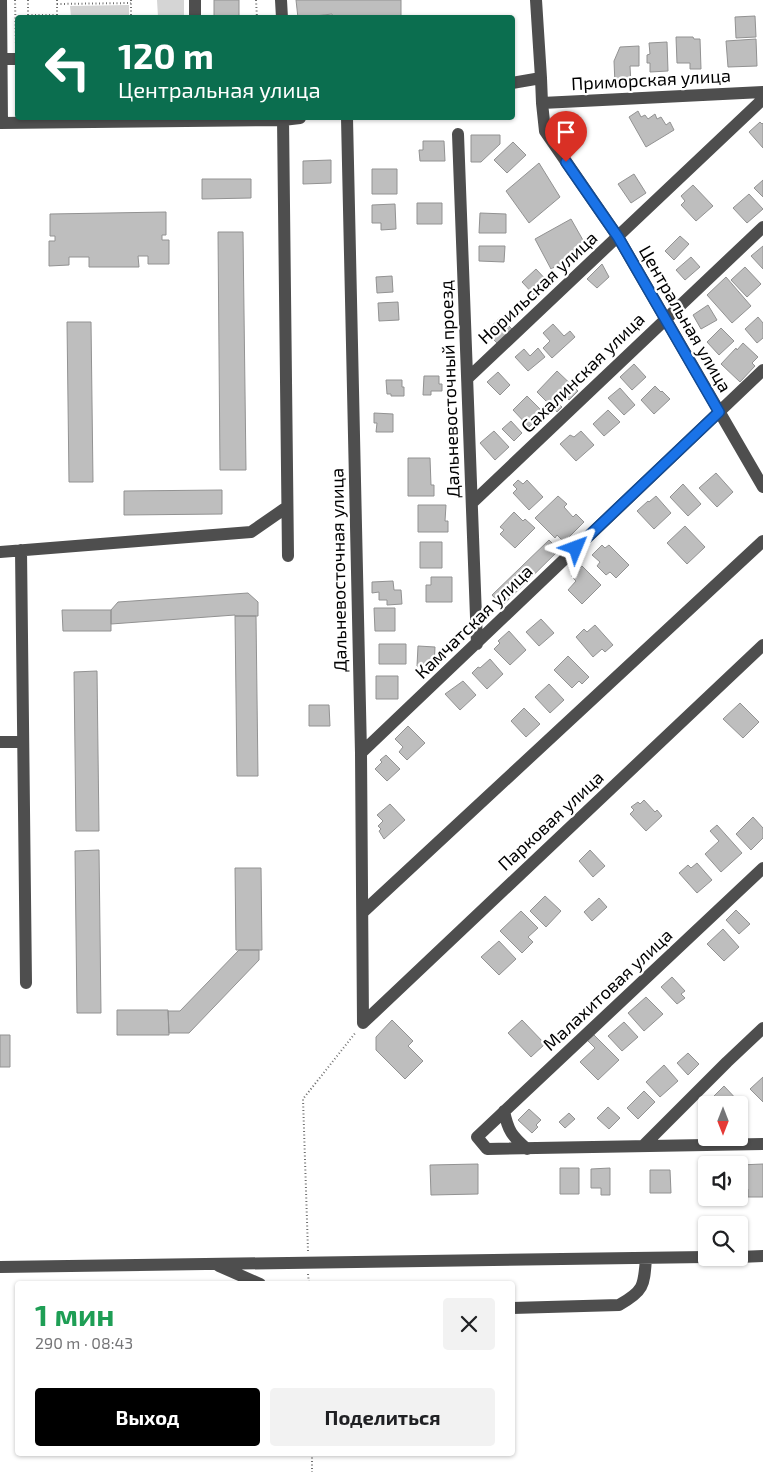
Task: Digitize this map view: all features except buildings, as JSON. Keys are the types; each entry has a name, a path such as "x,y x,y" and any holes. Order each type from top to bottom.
{"street":[{"path":"1,0 1,123 29,120"},
{"path":"195,0 195,15"},
{"path":"281,0 282,15"},
{"name":"Центральная улица","path":"536,0 545,131 618,237 763,487"},
{"path":"1,59 15,59"},
{"path":"515,82 541,78"},
{"name":"Приморская улица","path":"542,103 763,92"},
{"name":"Норильская улица","path":"468,378 763,99"},
{"path":"283,120 288,556"},
{"name":"Дальневосточная улица","path":"348,120 361,754 363,1023"},
{"name":"Дальневосточный проезд","path":"458,134 476,644"},
{"name":"Сахалинская улица","path":"472,503 763,227"},
{"name":"Камчатская улица","path":"361,754 763,370"},
{"path":"0,552 251,532 287,507"},
{"path":"362,912 763,541"},
{"path":"21,550 26,983"},
{"name":"Парковая улица","path":"363,1023 763,646"},
{"path":"0,742 23,742"},
{"name":"Малахитовая улица","path":"527,1149 487,1149 477,1137 763,868"},
{"path":"644,1145 763,1028"},
{"path":"504,1112 507,1127 527,1149 644,1145 763,1144"},
{"path":"748,1257 763,1256"},
{"path":"0,1267 698,1257"},
{"path":"515,1308 619,1305 640,1291 644,1282 646,1258"},
{"path":"214,1264 253,1281"}],"path":[{"path":"15,0 16,15"},
{"path":"28,0 28,15"},
{"path":"57,0 57,15"},
{"path":"256,0 257,15"},
{"path":"57,4 131,2 131,15"},
{"path":"309,1281 303,1099 363,1023"},
{"path":"312,1456 312,1472"}],"shaded area":[{"path":"157,0 184,0 184,15 158,15"},
{"path":"129,5 129,15 71,15 70,6"}],"route":[{"path":"566,162 618,237 719,412 576,548"}]}
